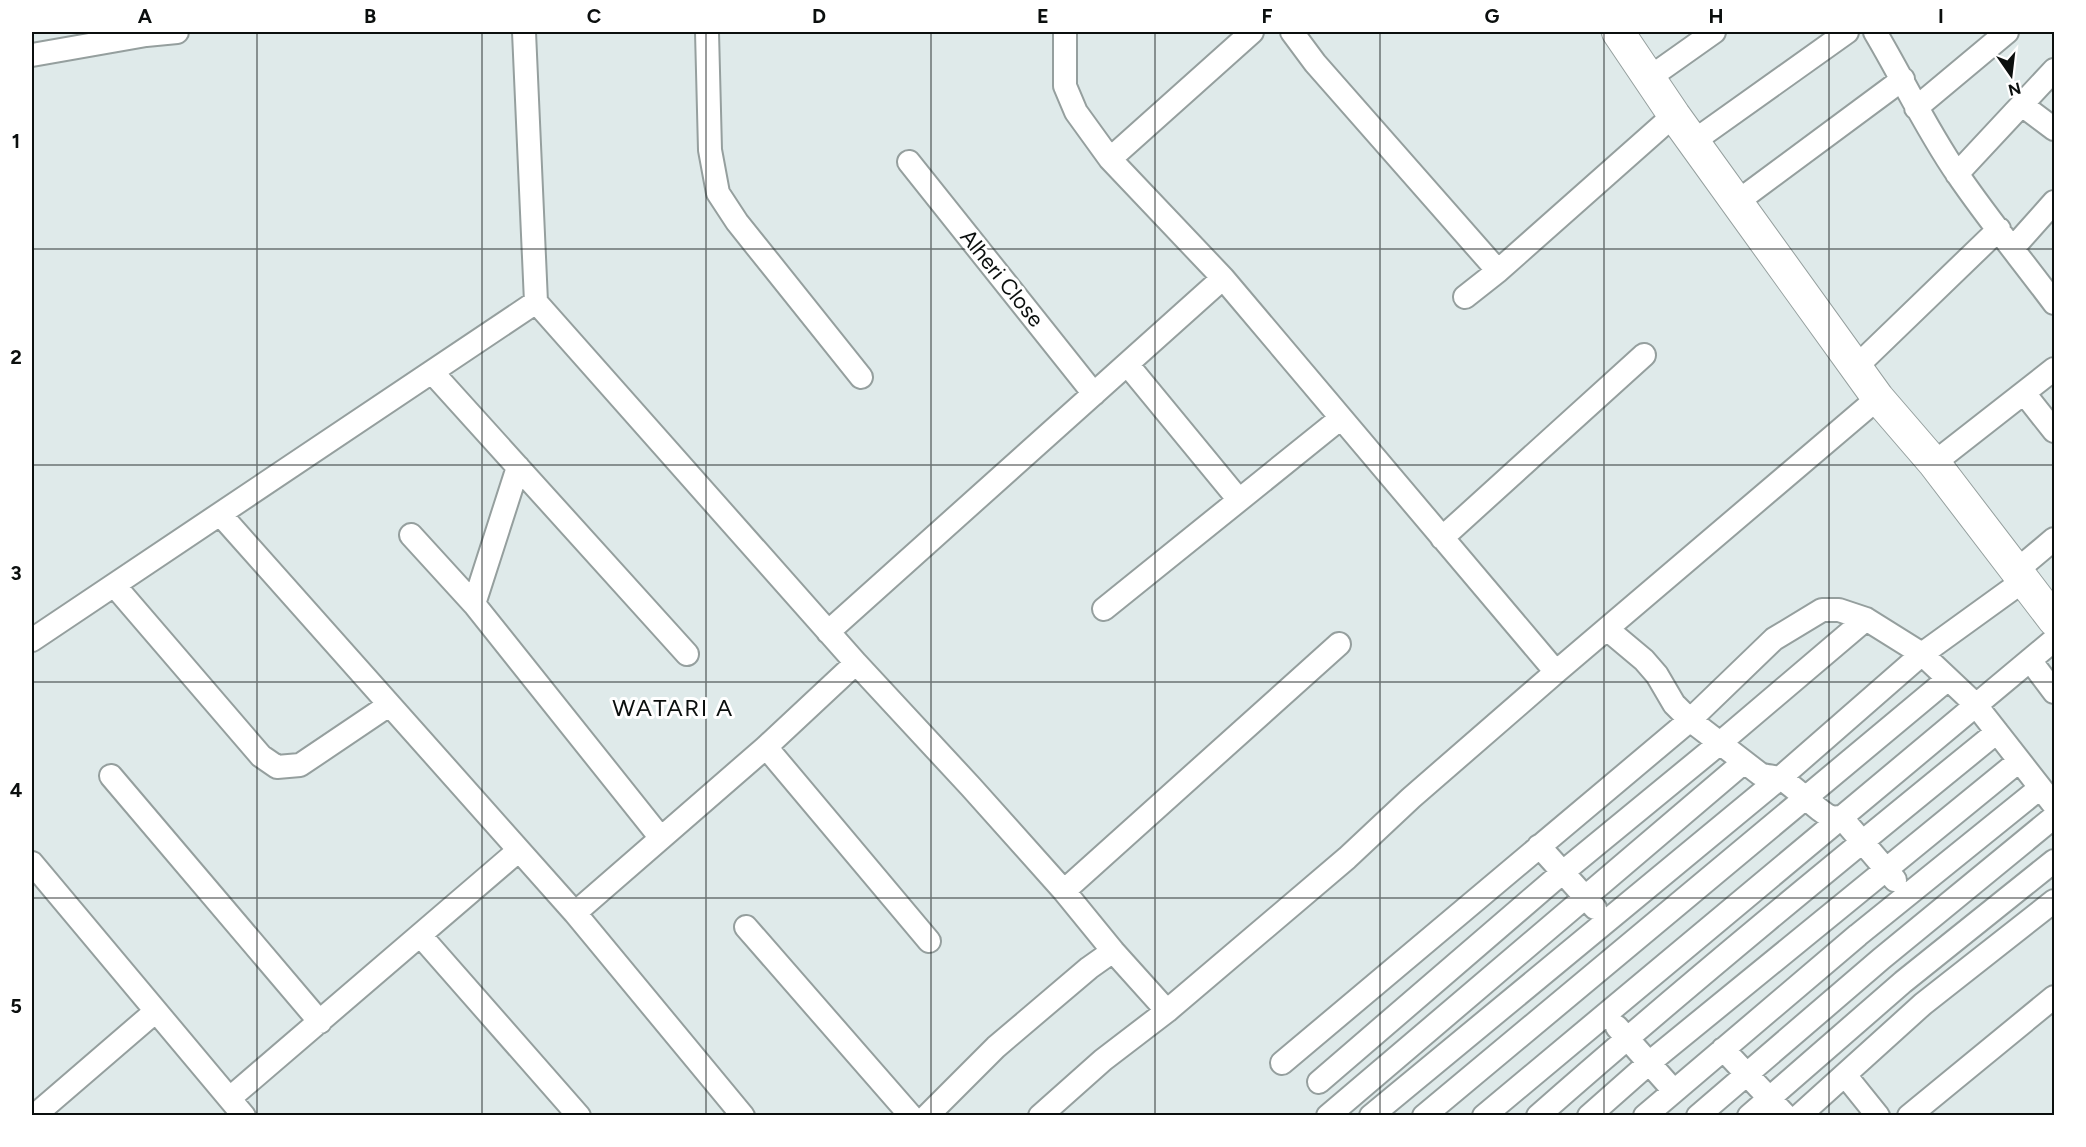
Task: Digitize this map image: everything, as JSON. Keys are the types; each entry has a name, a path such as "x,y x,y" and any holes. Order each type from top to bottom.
{"street":[{"path":"32,55 146,35 177,32"},
{"path":"524,32 536,302 828,632 1064,891 1113,951 1167,1011"},
{"path":"707,32 710,150 718,193 737,222 861,377"},
{"path":"1065,32 1065,86 1076,112 1110,159 1223,278 1556,672"},
{"path":"1110,159 1252,32"},
{"path":"1292,32 1315,63 1498,271"},
{"path":"1618,32 1674,115 1878,398 1934,463 2055,620"},
{"path":"1649,78 1714,32"},
{"path":"1694,141 1846,32"},
{"path":"1875,32 1957,174 2055,303"},
{"path":"1917,108 2007,32"},
{"path":"1957,174 2055,70"},
{"path":"1737,202 1903,79"},
{"path":"2022,105 2055,129"},
{"path":"1465,297 1498,271 1674,115"},
{"name":"Alheri Close","path":"909,162 1094,393"},
{"path":"2013,248 2055,202"},
{"path":"1856,367 1999,229"},
{"path":"828,632 1223,278"},
{"path":"32,640 536,302"},
{"path":"1442,538 1644,355"},
{"path":"1127,364 1239,500"},
{"path":"1934,463 2055,369"},
{"path":"432,372 687,654"},
{"path":"2024,393 2055,431"},
{"path":"1040,1116 1103,1060 1167,1011 1286,912 1411,798 1556,672 1878,398"},
{"path":"1104,609 1341,418"},
{"path":"474,604 518,467"},
{"path":"220,514 575,913 743,1116"},
{"path":"411,535 474,604 660,837"},
{"path":"1371,1116 1780,778 1922,654 2020,576 2055,538"},
{"path":"114,585 261,756 277,767 300,765 389,705"},
{"path":"1282,1063 1690,720 1774,639 1822,610 1839,610 1866,619 1922,654 1976,704 2048,797 1907,895 1645,1116"},
{"path":"1319,1082 1563,872 1866,619"},
{"path":"1607,629 1644,660 1657,675 1674,704 1690,720 1760,774 1780,778 1806,796 1822,813 1832,817 1841,817 1907,895"},
{"path":"1484,1116 2055,640"},
{"path":"1064,891 1339,644"},
{"path":"2030,660 2055,692"},
{"path":"575,913 766,747 856,663"},
{"path":"1424,1116 1948,679"},
{"path":"1538,1116 1627,1038 1862,841 1997,732"},
{"path":"766,747 929,941"},
{"path":"1589,1116 1649,1063 2019,761"},
{"path":"1328,1116 1744,762"},
{"path":"111,776 320,1022"},
{"path":"1698,1116 1881,959 2055,818"},
{"path":"1539,846 1606,921"},
{"path":"230,1098 518,851"},
{"path":"1749,1116 1903,982 2055,861"},
{"path":"32,863 244,1116"},
{"path":"1799,1116 1923,1004 2055,901"},
{"path":"746,927 911,1116"},
{"path":"420,935 579,1116"},
{"path":"1858,935 1923,1004"},
{"path":"927,1116 996,1047 1089,968 1113,951"},
{"path":"1391,971 1456,1045"},
{"path":"1909,1116 2055,997"},
{"path":"49,1111 156,1011"},
{"path":"1606,1014 1674,1090"},
{"path":"1723,1049 1786,1116"},
{"path":"1845,1075 1866,1111"}],"district":[{"name":"WATARI A","path":"673,707"}]}
